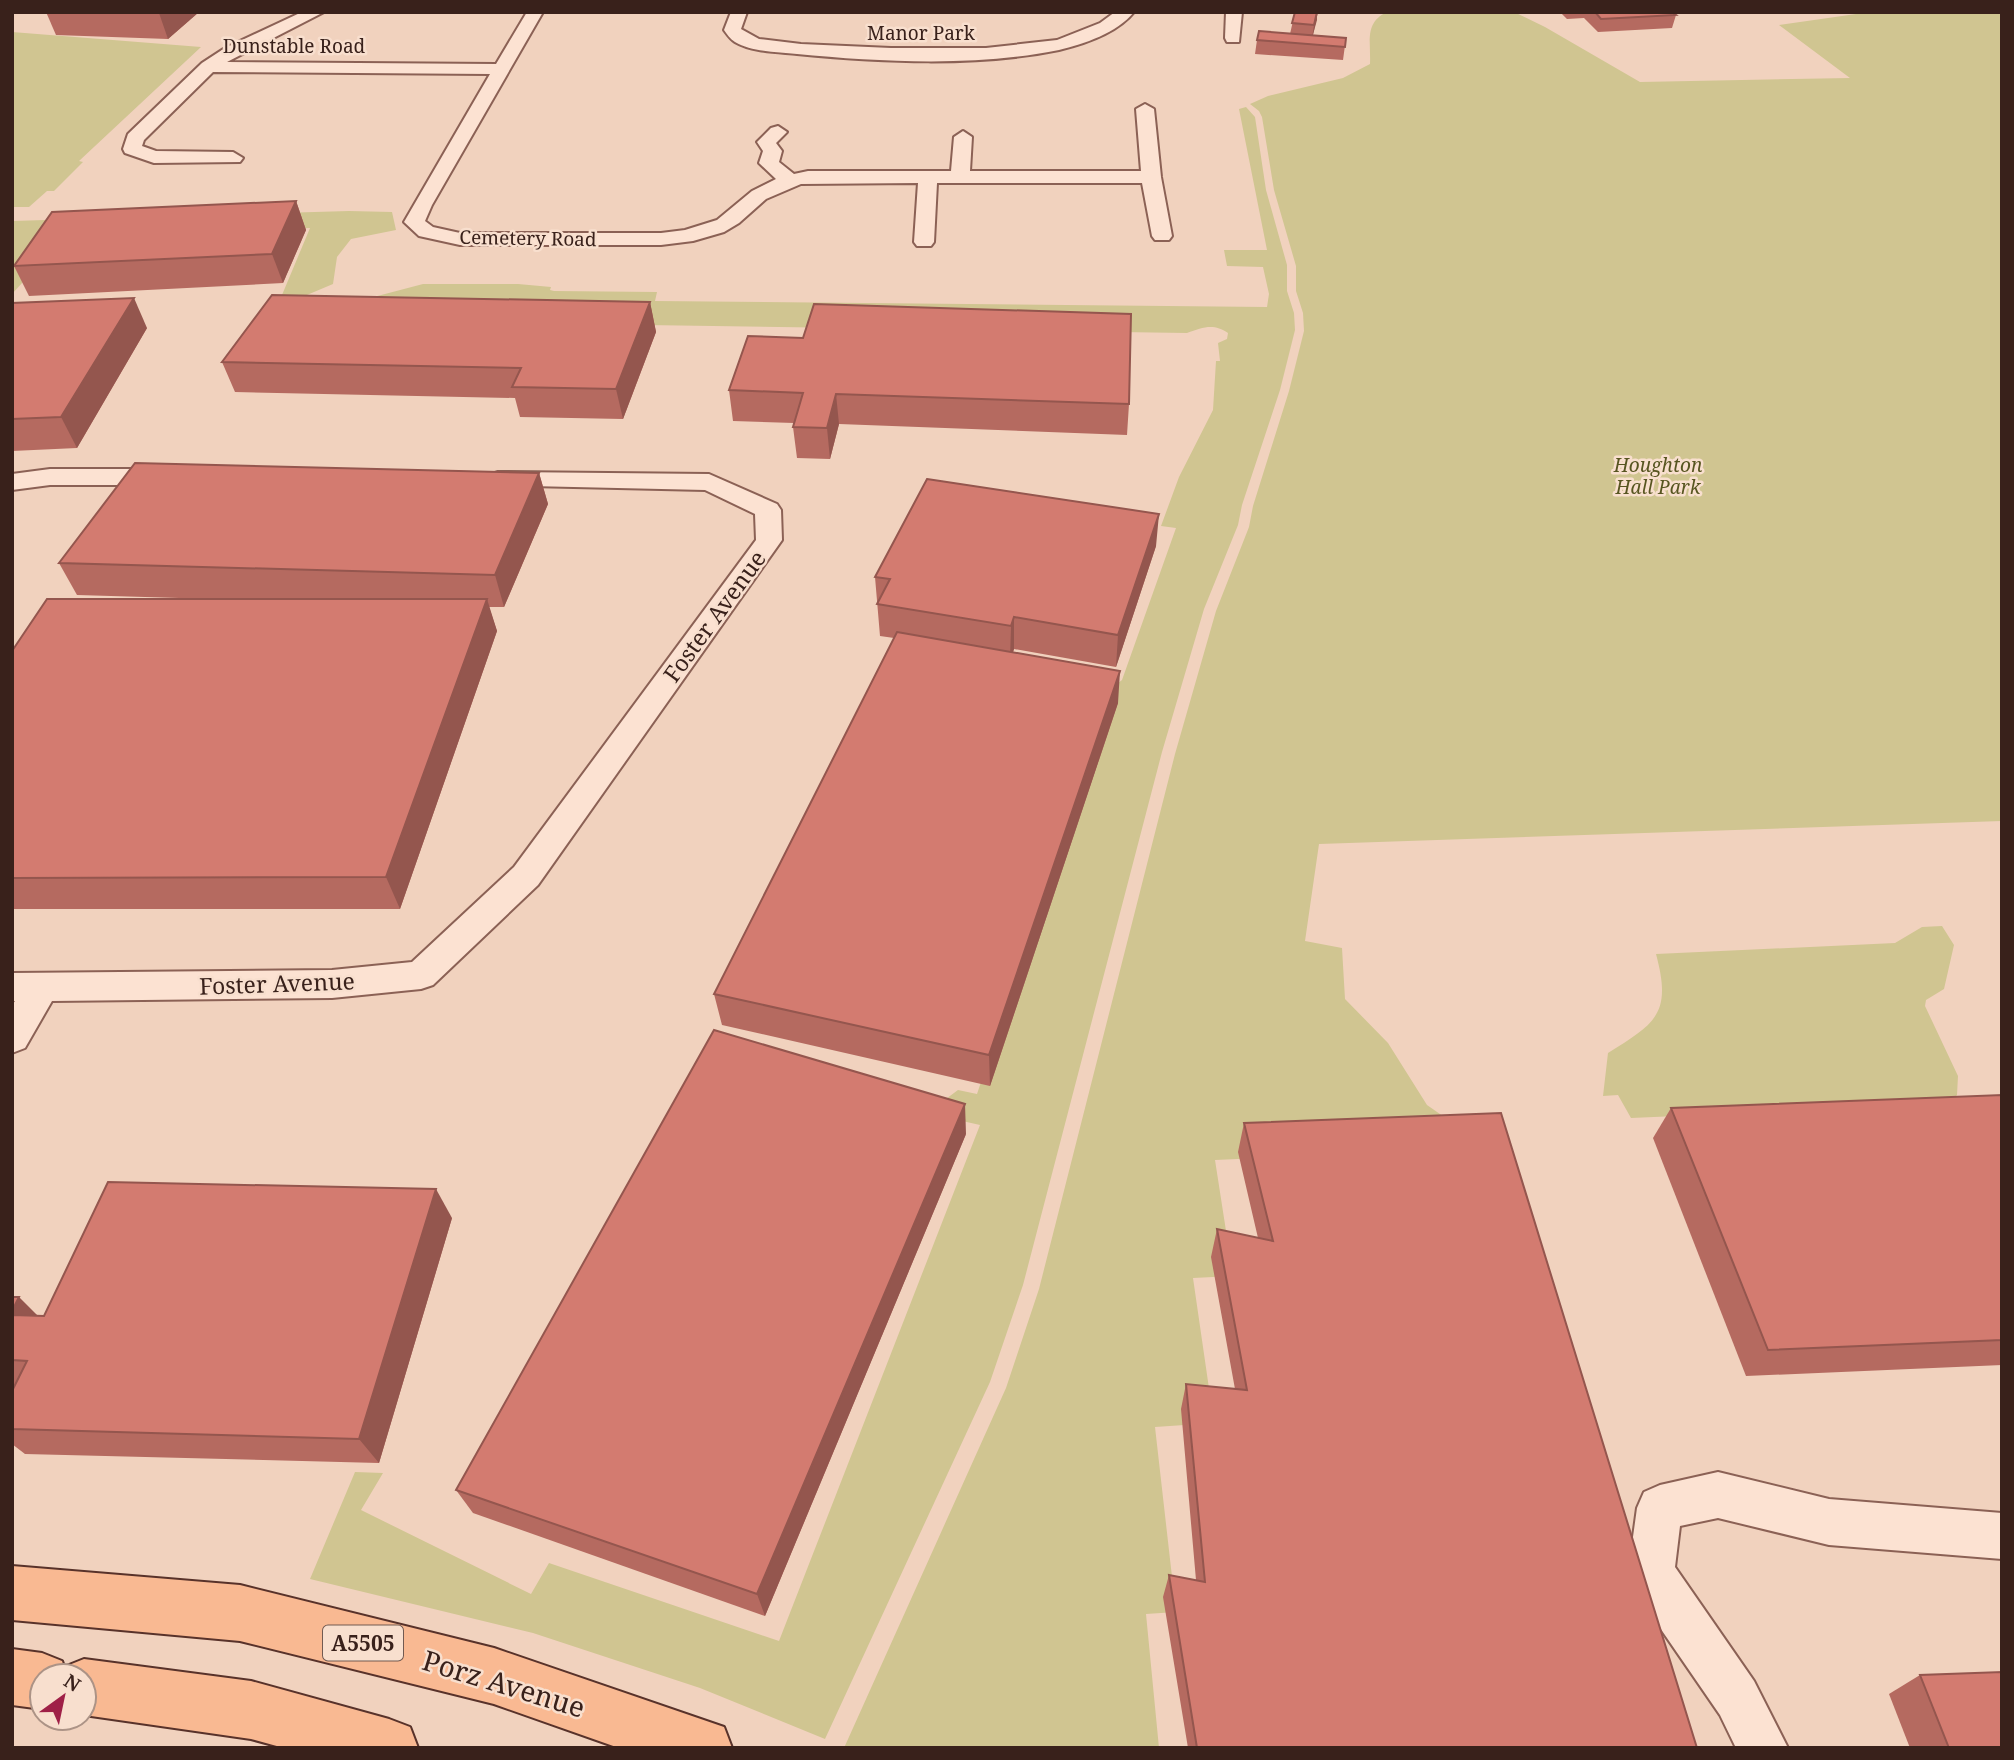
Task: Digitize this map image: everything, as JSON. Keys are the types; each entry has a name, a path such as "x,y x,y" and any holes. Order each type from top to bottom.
{"main road":[{"name":"Porz Avenue","path":"12,1593 240,1613 494,1676 703,1748"},
{"path":"98,1689 251,1710 389,1748"}],"street":[{"name":"Dunstable Road","path":"208,67 231,52 316,12"},
{"name":"Cemetery Road","path":"536,12 422,205 414,222 426,232 460,239 685,237 726,224 753,199 789,180 827,176 1150,177"},
{"name":"Manor Park","path":"739,12 732,30 740,38 756,44 862,54 1002,53 1040,48 1093,33 1113,23 1126,12"},
{"path":"1233,38 1234,12"},
{"name":"Dunstable Road","path":"208,67 501,69"},
{"path":"208,67 135,138 132,149 154,157 233,158"},
{"path":"1145,109 1150,177 1162,236"},
{"path":"778,132 766,142 773,151 769,163 789,180"},
{"path":"960,176 963,137"},
{"path":"924,242 928,176"},
{"path":"12,482 50,477 202,477"},
{"name":"Foster Avenue","path":"12,1038 27,987 332,984 421,975 526,876 769,540 768,510 709,482 470,480"},
{"path":"1763,1748 1737,1698 1651,1573 1660,1508 1718,1495 1829,1522 2002,1536"}],"green space":[{"name":"Houghton Hall Park","path":"1387,12 1514,12 1640,82 1850,78 1779,25 1870,12 2002,12 2002,821 1319,844 1305,941 1342,948 1345,999 1388,1043 1427,1105 1450,1121 1455,1149 1215,1160 1233,1276 1193,1278 1214,1423 1155,1427 1176,1612 1146,1614 1159,1748 844,1748 1006,1388 1039,1289 1175,754 1216,611 1249,527 1304,331 1303,313 1296,291 1296,266 1274,190 1262,117 1250,104 1268,96 1343,78 1370,64 1372,27 1380,16"},
{"path":"12,32 201,47 79,161 83,162 54,191 47,191 29,207 12,207"},
{"path":"1246,107 1255,117 1266,190 1287,265 1287,291 1294,313 1295,330 1280,390 1242,505 1238,525 1204,609 1162,752 1023,1285 990,1382 825,1739 700,1688 533,1633 310,1579 355,1472 383,1473 361,1510 531,1594 549,1563 779,1641 980,1125 927,1113 958,1090 977,1094 1114,686 1122,680 1176,528 1161,526 1179,477 1213,410 1216,361 1220,361 1218,343 1227,339 1228,333 1213,327 1187,333 645,325 295,307 324,296 366,299 423,284 518,284 551,287 550,290 554,291 657,292 655,301 1267,307 1269,294 1263,267 1227,266 1224,250 1267,250 1239,109"},
{"path":"392,212 396,230 351,239 337,257 333,284 295,300 282,295 310,228 64,237 12,294 12,221"},
{"path":"1942,926 1954,945 1944,989 1926,1000 1925,1006 1958,1076 1957,1095 1949,1104 1631,1118 1618,1095 1603,1096 1608,1053 1638,1033 1656,1015 1662,991 1656,954 1895,943 1922,927"}],"building":[{"path":"1295,12 1317,12 1314,25 1292,23"},
{"path":"1595,12 1672,12 1676,15 1601,19"},
{"path":"1259,31 1346,38 1345,47 1257,40"},
{"path":"296,201 272,254 14,266 52,212"},
{"path":"272,295 650,302 616,389 512,387 521,368 222,362"},
{"path":"134,298 61,417 12,419 12,303"},
{"path":"814,304 1131,314 1129,404 836,394 827,428 793,427 803,393 729,390 748,336 803,338"},
{"path":"135,463 539,473 495,575 59,563"},
{"path":"927,479 1159,514 1118,635 1014,617 1011,626 877,604 890,579 875,577"},
{"path":"47,599 487,599 386,877 12,878 12,651"},
{"path":"897,632 1120,671 989,1055 714,994"},
{"path":"714,1030 965,1104 757,1594 456,1490"},
{"path":"2002,1095 2002,1340 1768,1350 1671,1108"},
{"path":"1501,1113 1697,1748 1197,1748 1169,1575 1205,1582 1186,1384 1247,1390 1217,1229 1273,1241 1244,1123"},
{"path":"108,1182 436,1189 359,1439 12,1429 12,1391 27,1361 12,1360 12,1315 44,1316"},
{"path":"12,1297 19,1297 12,1311"},
{"path":"2002,1672 2002,1748 1949,1748 1920,1675"}]}
